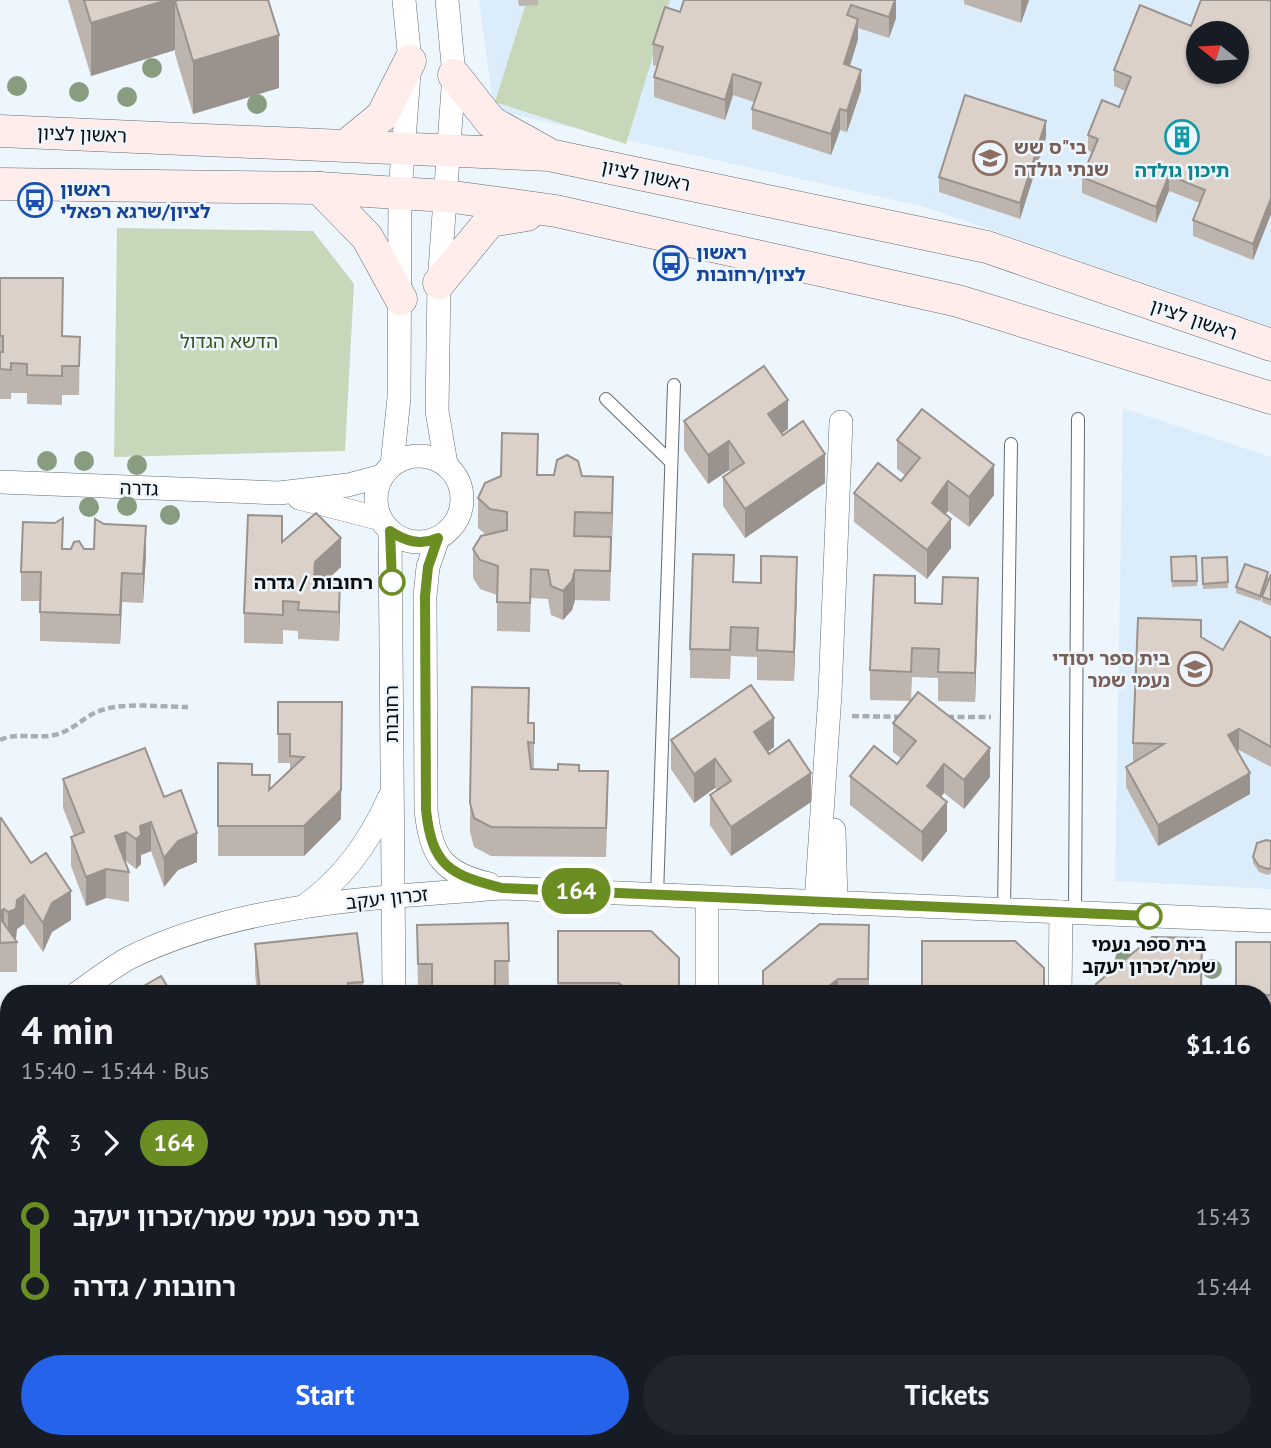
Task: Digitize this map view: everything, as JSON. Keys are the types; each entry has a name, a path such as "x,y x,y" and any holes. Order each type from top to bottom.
{"main road":[{"path":"348,144 382,116 410,61"},
{"path":"454,75 491,122 549,155"},
{"name":"ראשון לציון","path":"0,131 348,144 549,155 987,247 1271,345"},
{"path":"0,184 319,188 446,196 556,211 958,301 1271,398"},
{"path":"319,188 368,237 401,299"},
{"path":"439,283 490,221 556,211"}],"street":[{"path":"404,0 410,61 400,192 401,299 397,436 387,471 377,490 385,525 402,539 417,542 438,538 454,526 463,500 461,486 446,464 437,411 439,283 454,75 447,0"},
{"path":"825,903 841,422"},
{"path":"387,471 405,457 419,455 446,464"},
{"name":"גדרה","path":"0,482 279,493 338,487 387,471"},
{"name":"גדרה","path":"279,493 385,525"},
{"name":"רחובות","path":"385,525 394,985"},
{"name":"רחובות","path":"438,538 428,567 425,606 426,810 429,841 439,859 454,873 502,888"},
{"path":"825,903 832,762 830,705"},
{"name":"זכרון יעקב","path":"301,909 326,891 350,863 379,820 392,792"},
{"name":"זכרון יעקב","path":"89,985 128,959 216,924 391,897 502,888 1271,921"},
{"path":"707,898 707,985"},
{"path":"1061,985 1068,912"}],"lane":[{"path":"657,895 674,385"},
{"path":"606,399 671,462"},
{"path":"1068,912 1078,419"},
{"path":"1004,910 1012,443"}],"path":[{"path":"830,705 912,717"},
{"path":"0,740 8,737 54,735 77,725 99,710 121,707 188,708"},
{"path":"939,717 1007,717"}],"shaded area":[{"name":"בי\"ס שש שנתי גולדה","path":"479,0 1271,0 1271,327 925,207 494,110"},
{"name":"בית ספר יסודי נעמי שמר","path":"1123,408 1271,457 1271,889 1115,881"}],"green space":[{"path":"527,0 670,0 626,144 495,102"},
{"name":"הדשא הגדול","path":"117,228 313,231 354,284 345,451 114,457"}],"building":[{"path":"84,0 167,0 91,23"},
{"path":"268,0 279,35 193,61 175,1"},
{"path":"684,0 895,0 889,17 851,5 847,15 858,19 844,64 861,70 847,111 840,109 831,134 752,109 761,83 733,74 725,100 654,77 663,47 653,44 665,7 680,12"},
{"name":"תיכון גולדה","path":"1201,0 1271,1 1271,198 1253,244 1193,220 1205,190 1169,175 1156,207 1082,177 1098,139 1088,135 1102,100 1119,107 1131,77 1114,70 1140,5 1186,24 1186,84 1250,84 1250,21 1193,21"},
{"path":"965,95 1046,121 1020,203 939,177"},
{"path":"0,278 63,278 62,336 80,337 79,366 62,366 62,376 27,375 27,364 11,363 11,370 0,369 3,336 0,336"},
{"path":"764,366 788,400 768,414 783,435 803,421 825,454 745,509 723,477 744,463 729,441 708,455 684,421"},
{"path":"922,409 994,465 969,497 948,481 932,503 951,519 927,550 854,493 878,463 901,481 920,458 897,440"},
{"path":"502,433 538,434 537,475 554,475 557,460 567,455 578,461 582,476 613,477 612,513 575,512 574,536 611,537 610,571 575,570 572,581 563,591 551,586 548,570 531,569 530,603 497,602 498,566 480,560 473,549 481,536 507,530 507,512 490,509 478,498 485,483 501,476"},
{"path":"316,513 341,538 315,562 314,578 340,580 339,612 298,610 299,602 283,601 283,615 244,613 248,515 282,516 282,542"},
{"path":"63,518 62,549 71,549 74,542 79,541 84,549 94,549 95,519 104,524 146,526 143,574 122,573 120,615 40,612 41,572 21,572 23,522 55,523"},
{"path":"693,554 734,555 733,582 761,583 761,556 797,557 794,652 757,650 758,628 731,627 730,650 690,649"},
{"path":"1196,556 1197,581 1172,581 1171,557"},
{"path":"1227,557 1228,582 1203,584 1202,558"},
{"path":"1245,564 1268,572 1260,596 1236,587"},
{"path":"1271,574 1271,600 1262,597"},
{"path":"874,575 915,576 915,603 942,604 943,577 978,578 975,673 938,672 939,649 912,648 911,672 870,670"},
{"path":"1138,618 1201,620 1201,637 1223,650 1240,621 1271,638 1271,747 1239,729 1228,735 1250,773 1158,825 1126,767 1164,744 1133,743"},
{"path":"751,685 774,718 754,732 769,754 789,740 811,773 731,827 710,795 731,781 715,759 694,774 671,740"},
{"path":"472,687 529,688 528,723 534,723 534,743 528,742 531,769 558,770 558,764 579,765 579,771 608,771 606,828 491,827 474,818 470,803"},
{"path":"918,692 990,748 964,780 944,764 927,786 947,802 922,832 850,776 874,746 897,764 916,741 893,723"},
{"path":"278,702 342,702 341,790 304,826 218,826 218,763 252,764 252,775 270,775 269,790 304,757 290,756 290,734 278,734"},
{"path":"145,748 164,797 181,790 197,833 178,841 164,858 151,822 140,826 141,835 136,839 126,832 115,836 129,872 106,869 86,877 71,837 84,832 63,779"},
{"path":"1,818 31,863 46,853 71,891 52,903 43,923 24,895 17,900 16,909 0,911"},
{"path":"1271,841 1271,868 1268,869 1259,866 1253,857 1257,843"},
{"path":"0,918 17,942 0,943"},
{"path":"508,923 509,961 495,961 495,985 432,985 432,964 418,964 417,925"},
{"path":"820,924 869,925 868,979 838,979 830,985 763,985 763,971"},
{"path":"558,931 651,931 679,958 679,985 558,983"},
{"path":"357,933 363,982 348,985 259,985 255,944"},
{"path":"1152,937 1202,938 1201,985 1096,984"},
{"path":"922,941 1015,941 1044,968 1044,985 922,985"},
{"path":"1236,942 1271,942 1271,985 1236,985"},
{"path":"161,976 166,985 146,985"}],"bus line":[{"name":"164","path":"392,582 390,531 402,539 417,542 438,538 428,567 425,596 426,810 429,841 439,859 454,873 467,879 502,888 1149,916"}],"place":[{"name":"תיכון גולדה","path":"1182,137"},
{"name":"בי\"ס שש שנתי גולדה","path":"990,158"},
{"name":"ראשון לציון/שרגא רפאלי","path":"35,200"},
{"name":"ראשון לציון/רחובות","path":"671,263"},
{"name":"רחובות / גדרה","path":"392,582"},
{"name":"בית ספר יסודי נעמי שמר","path":"1195,669"},
{"name":"בית ספר נעמי שמר/זכרון יעקב","path":"1149,916"}]}
